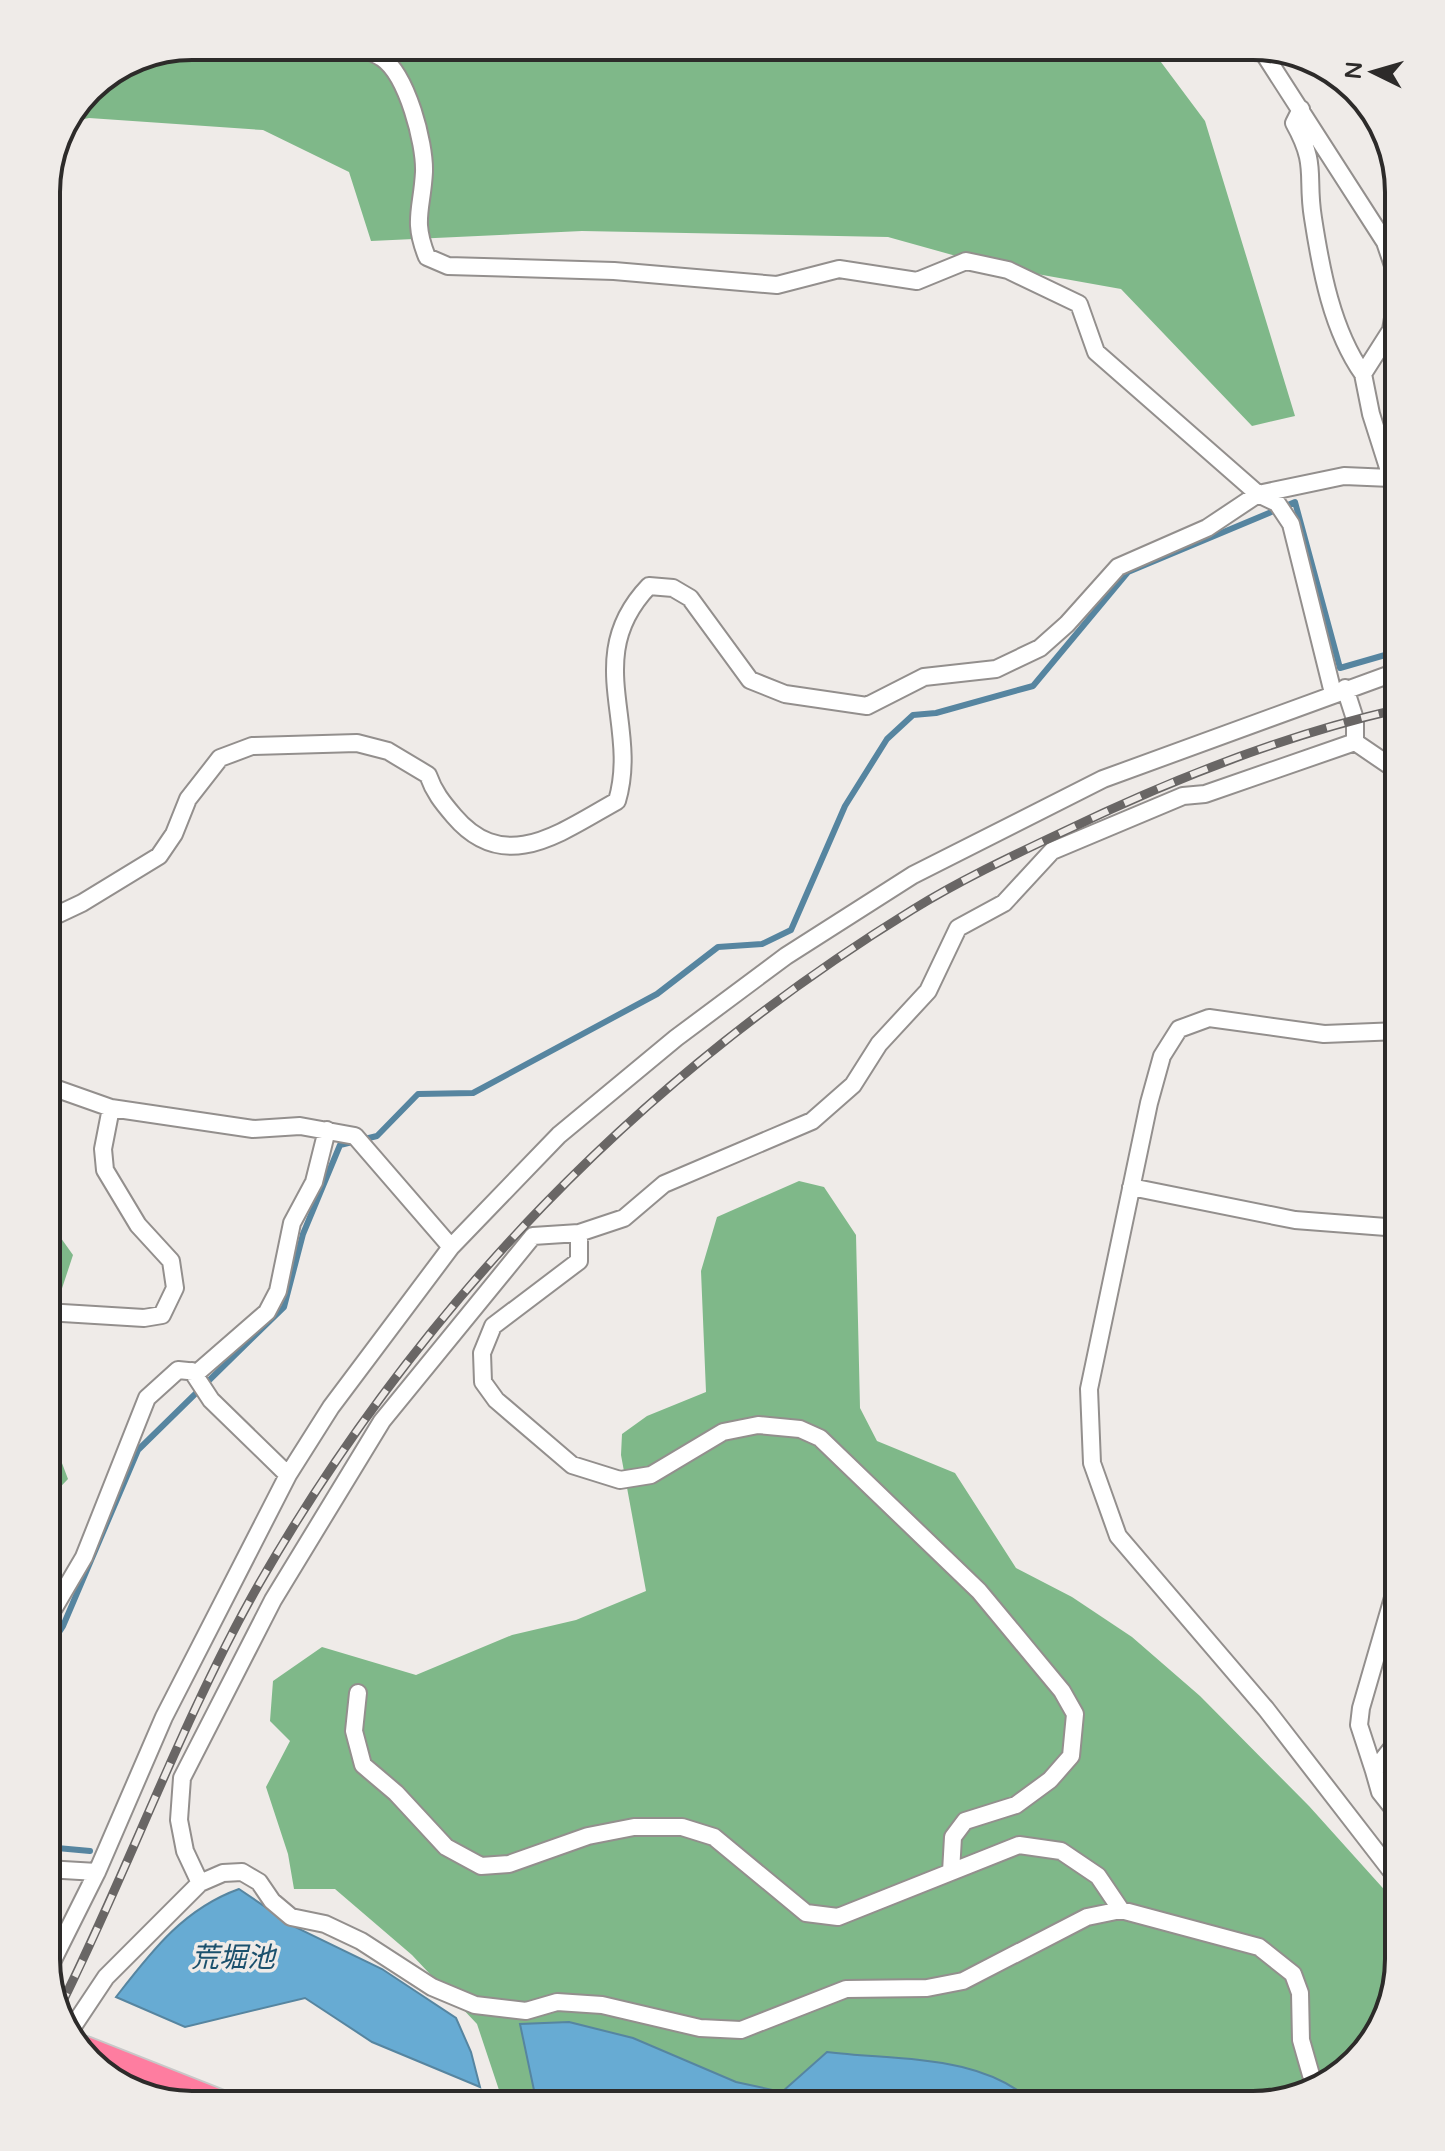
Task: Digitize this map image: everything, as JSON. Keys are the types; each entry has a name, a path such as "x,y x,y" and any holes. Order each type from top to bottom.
{"highway":[{"path":"92,2045 189,2091"}],"street":[{"path":"384,60 395,72 410,102 424,169 416,230 427,257 448,266 614,271 777,285 839,269 917,281 966,261 1008,270 1079,304 1096,352 1258,494 1277,503 1291,524 1339,690 1355,719 1355,742"},
{"path":"1269,61 1385,242"},
{"path":"1301,109 1294,123 1308,149 1312,215 1332,306 1348,352 1363,374 1385,444"},
{"path":"1363,374 1385,339"},
{"path":"60,913 159,856 174,834 188,799 220,758 252,746 357,743 388,751 428,775 434,793 471,836 508,849 561,833 617,801 625,750 616,710 615,658 630,607 649,586 673,588 690,598 750,680 785,694 867,706 924,677 996,669 1040,648 1067,624 1118,567 1207,528 1258,494 1344,476 1385,476"},
{"path":"60,1947 97,1872 164,1717 288,1475 331,1407 451,1247 559,1135 676,1038 786,956 913,875 1103,779 1385,675"},
{"path":"1355,742 1385,762"},
{"path":"200,1883 185,1851 179,1820 182,1778 317,1522 382,1421 533,1236 579,1233 624,1218 664,1184 812,1121 853,1085 879,1044 928,991 958,928 1004,903 1052,851 1183,796 1205,794 1355,742"},
{"path":"1385,1032 1324,1034 1209,1018 1179,1029 1162,1056 1089,1389 1092,1463 1118,1536 1266,1709 1385,1863"},
{"path":"60,1090 111,1108 253,1129 300,1126 355,1136 451,1247"},
{"path":"60,1313 144,1318 162,1315 175,1288 171,1261 138,1225 105,1170 103,1149 111,1108"},
{"path":"60,1598 84,1557 147,1398 178,1370 198,1372 267,1312 278,1291 292,1223 314,1182 327,1130"},
{"path":"1131,1187 1295,1220 1385,1227"},
{"path":"579,1233 579,1261 493,1326 482,1353 483,1382 496,1400 572,1465 620,1480 651,1475 723,1432 758,1425 800,1429 820,1438 979,1591 1062,1691 1075,1714 1071,1756 1050,1780 1016,1805 965,1821 953,1837 951,1872"},
{"path":"192,1371 211,1400 288,1475"},
{"path":"1385,1625 1359,1725 1380,1792 1385,1798"},
{"path":"358,1693 354,1731 363,1765 396,1793 446,1847 481,1866 509,1864 588,1836 634,1827 682,1827 714,1837 806,1913 838,1917 1019,1845 1061,1851 1098,1876 1121,1910"},
{"path":"1374,1771 1385,1757"},
{"path":"60,1870 97,1872"},
{"path":"78,2024 106,1977 200,1883 223,1873 242,1872 259,1882 272,1901 291,1917 325,1924 361,1941 432,1987 475,2005 526,2011 557,2002 602,2005 700,2028 741,2030 846,1989 927,1988 963,1981 1087,1917 1121,1910 1259,1947 1293,1974 1300,1993 1301,2040 1312,2076"}],"green space":[{"path":"192,60 1159,60 1205,121 1295,416 1252,426 1121,289 992,266 888,237 582,231 371,241 349,172 263,130 83,119 105,93 126,78 150,67"},
{"path":"799,1181 824,1187 856,1235 860,1408 877,1441 955,1473 1016,1568 1072,1597 1132,1637 1200,1696 1309,1806 1385,1890 1385,1958 1380,1993 1358,2039 1333,2064 1303,2081 1270,2090 1252,2091 499,2091 477,2024 412,1955 335,1889 294,1889 288,1854 266,1787 290,1741 270,1721 273,1681 322,1647 416,1675 512,1635 576,1620 646,1591 621,1455 622,1434 647,1416 706,1392 701,1271 717,1217"},
{"path":"60,1237 73,1255 60,1294"},
{"path":"60,1458 68,1479 60,1487"}],"water":[{"name":"荒堀池","path":"239,1889 295,1927 382,1969 456,2018 471,2052 480,2087 372,2042 305,1998 185,2027 116,1997 156,1948 185,1920 201,1908"},
{"path":"569,2022 633,2038 736,2082 777,2091 534,2091 520,2024"},
{"path":"827,2052 938,2062 991,2076 1018,2091 783,2091"}],"waterway":[{"path":"60,1631 138,1450 284,1307 303,1234 340,1145 377,1136 418,1094 473,1093 657,994 718,947 762,944 791,930 845,806 887,739 913,715 936,713 1033,686 1128,572 1295,502 1340,668 1385,655"},
{"path":"60,1848 90,1851"}],"railway":[{"path":"66,1995 180,1742 259,1584 322,1482 390,1385 464,1293 543,1206 628,1124 717,1047 812,976 912,910 1009,857 1190,775 1272,745 1385,713"}]}
